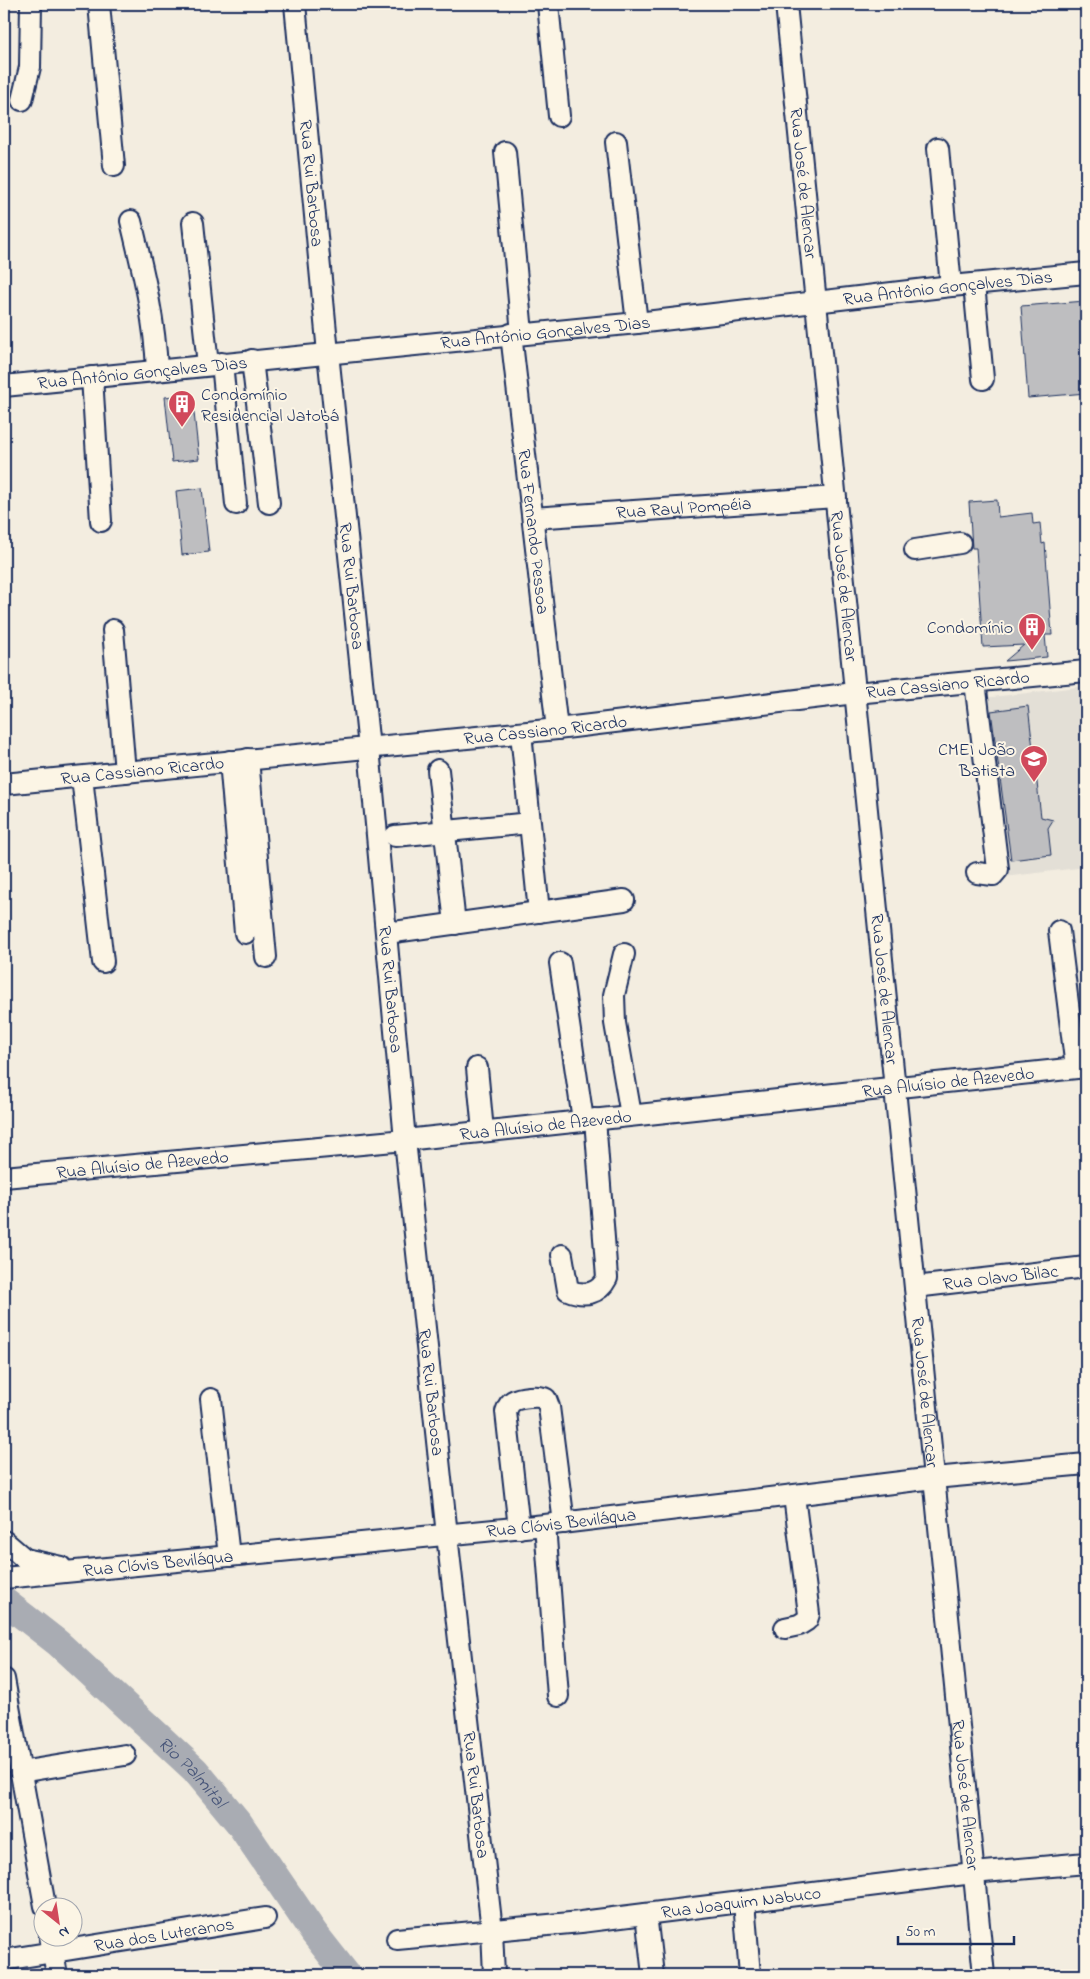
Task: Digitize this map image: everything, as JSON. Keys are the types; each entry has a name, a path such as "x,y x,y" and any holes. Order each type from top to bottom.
{"street":[{"path":"22,100 30,67 30,4"},
{"path":"99,4 114,166"},
{"name":"Rua Rui Barbosa","path":"294,4 369,748 406,1140 447,1535 492,1930 494,1975"},
{"path":"548,4 559,116"},
{"name":"Rua José de Alencar","path":"786,4 984,1975"},
{"path":"616,142 637,322"},
{"path":"938,148 951,286"},
{"name":"Rua Fernando Pessoa","path":"506,152 516,333 533,518 557,729"},
{"path":"131,221 149,295 155,333 157,370"},
{"path":"193,223 236,504"},
{"name":"Rua Antônio Gonçalves Dias","path":"4,386 637,322 951,286 1086,273"},
{"path":"974,284 983,379"},
{"path":"252,360 269,503"},
{"path":"92,377 101,521"},
{"name":"Rua Raul Pompéia","path":"533,518 836,497"},
{"path":"915,550 960,543"},
{"path":"113,630 125,772"},
{"name":"Rua Cassiano Ricardo","path":"4,784 521,733 855,693 1086,671"},
{"path":"975,682 998,869 993,875 977,873"},
{"path":"521,733 539,912"},
{"path":"239,760 245,933"},
{"path":"239,760 266,957"},
{"path":"438,770 455,924"},
{"path":"82,777 103,962"},
{"path":"395,836 530,823"},
{"path":"386,933 624,900"},
{"path":"1059,931 1081,1067"},
{"path":"624,954 614,995 615,1023 631,1114"},
{"path":"560,963 589,1120 607,1278 602,1287 595,1292 577,1294 568,1290 562,1256"},
{"name":"Rua Aluísio de Azevedo","path":"4,1177 406,1140 631,1114 1081,1067"},
{"path":"477,1068 483,1131"},
{"name":"Rua Olavo Bilac","path":"915,1287 1086,1268"},
{"path":"518,1528 506,1412 508,1405 514,1400 541,1396 546,1399 549,1406 555,1524 558,1696"},
{"path":"211,1399 229,1556"},
{"name":"Rua Clóvis Beviláqua","path":"4,1578 30,1567 78,1571 518,1528 934,1478 1086,1464"},
{"path":"785,1628 799,1625 807,1620 808,1614 794,1496"},
{"path":"4,1541 30,1567"},
{"path":"4,1679 14,1768 43,1896"},
{"path":"14,1768 124,1755"},
{"name":"Rua Joaquim Nabuco","path":"397,1939 581,1922 973,1874 1086,1863"},
{"path":"744,1902 750,1975"},
{"path":"646,1914 654,1975"},
{"name":"Rua dos Luteranos","path":"82,1940 266,1918"},
{"name":"Rua dos Luteranos","path":"4,1960 45,1946"},
{"path":"51,1946 57,1975"}],"shaded area":[{"name":"CMEI João Batista","path":"1086,686 1086,867 1004,877 984,698"}],"building":[{"path":"1086,301 1086,393 1028,398 1021,306"},
{"name":"Condomínio Residencial Jatobá","path":"192,394 199,459 172,462 165,397"},
{"path":"202,488 209,552 182,555 176,491"},
{"path":"997,500 998,517 1032,513 1033,524 1040,523 1042,544 1045,543 1052,635 1045,635 1047,657 1005,661 1024,645 983,647 976,548 972,548 969,502"},
{"path":"1028,706 1041,817 1053,820 1048,828 1051,855 1011,860 991,711"}],"waterway":[{"name":"Rio Palmital","path":"4,1601 58,1643 195,1770 239,1823 314,1933 347,1975"}],"place":[{"name":"Condomínio Residencial Jatobá","path":"182,428"},
{"name":"Condomínio","path":"1032,651"},
{"name":"CMEI João Batista","path":"1034,783"}]}
